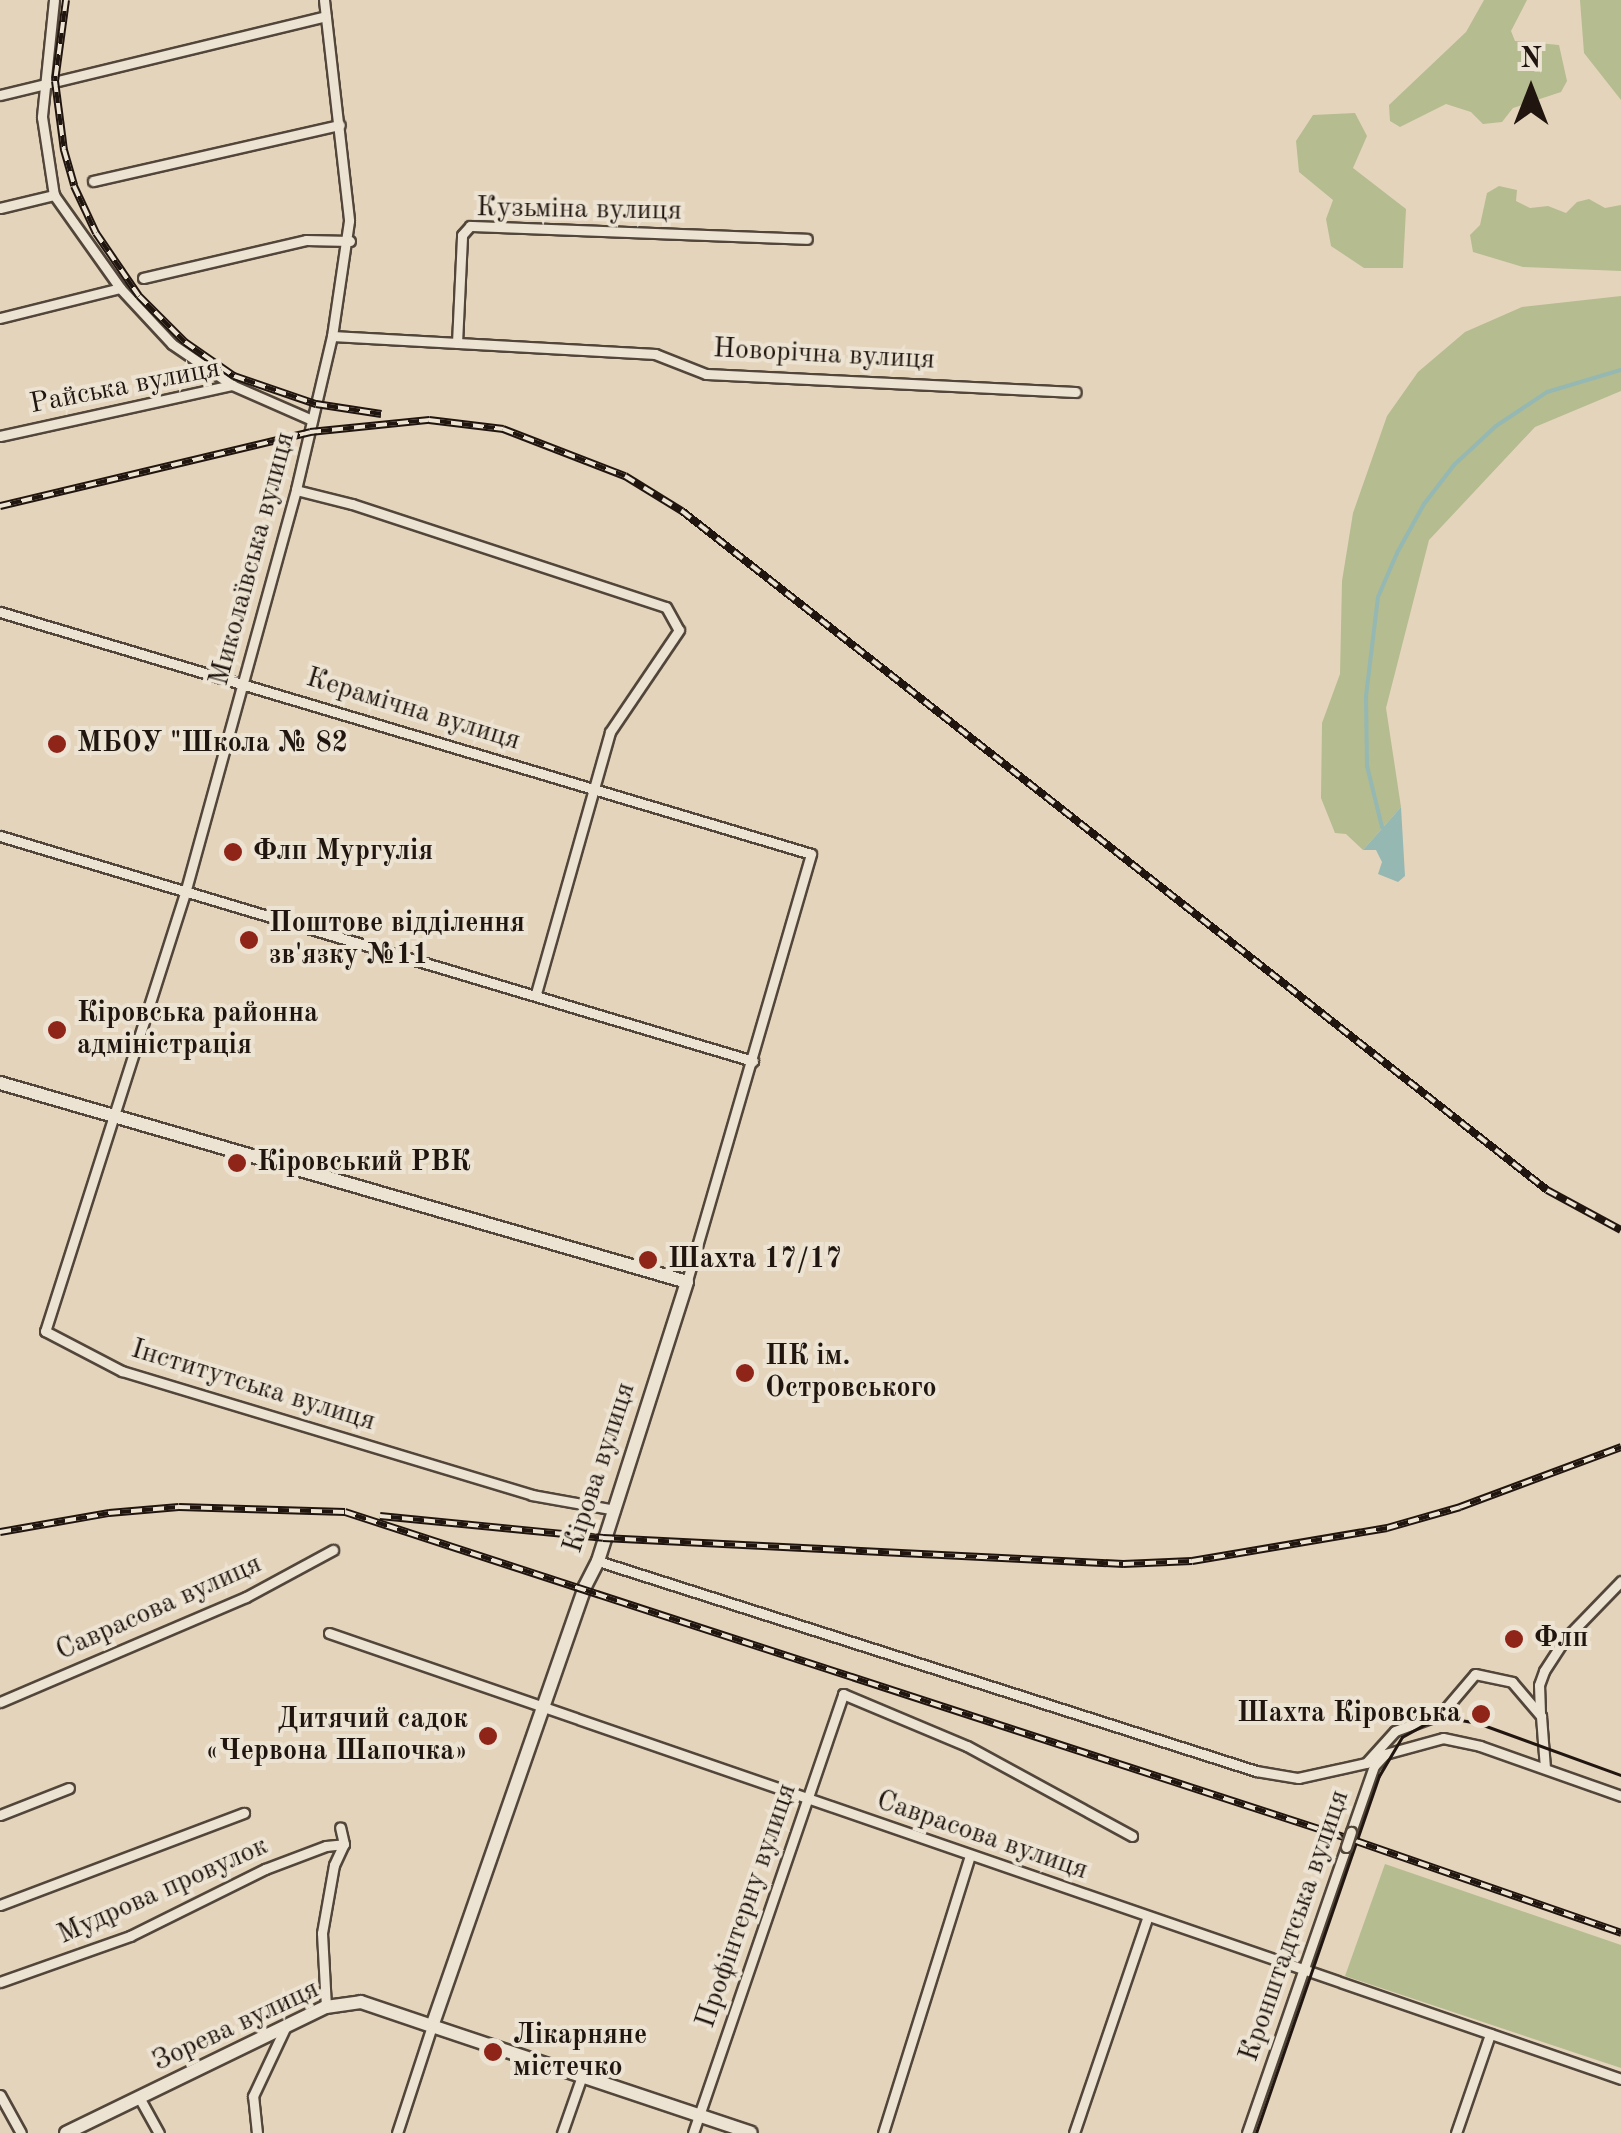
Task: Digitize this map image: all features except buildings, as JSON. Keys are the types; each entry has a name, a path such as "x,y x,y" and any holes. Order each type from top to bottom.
{"main road":[{"path":"0,1082 687,1282"},
{"name":"Кірова вулиця","path":"432,2026 598,1561 687,1282"},
{"name":"Зорева вулиця","path":"66,2133 326,2007 361,2002 432,2026"},
{"path":"432,2026 752,2133"}],"street":[{"path":"54,0 43,84 44,133 54,194 120,288 172,344 232,386"},
{"name":"Миколаївська вулиця","path":"114,1116 185,893 244,683 296,490 350,241 324,0"},
{"path":"0,96 326,16"},
{"path":"94,181 340,126"},
{"path":"0,208 54,194"},
{"name":"Кузьміна вулиця","path":"456,342 462,234 470,226 808,239"},
{"path":"143,278 306,240 350,241"},
{"path":"0,318 120,288"},
{"name":"Новорічна вулиця","path":"332,336 656,354 706,374 1076,392"},
{"name":"Райська вулиця","path":"0,436 232,386 312,420"},
{"path":"296,490 352,504 666,607 679,630 610,732 536,994"},
{"name":"Керамічна вулиця","path":"0,612 811,854 752,1061"},
{"path":"0,836 752,1061 687,1282"},
{"name":"Інститутська вулиця","path":"114,1116 45,1331 122,1371 532,1494 615,1510"},
{"name":"Саврасова вулиця","path":"0,1702 230,1604 333,1550"},
{"path":"598,1561 1256,1771 1298,1778 1366,1763 1395,1731 1441,1714 1475,1674 1512,1682 1540,1716"},
{"path":"1621,1581 1564,1640 1538,1686 1545,1768 1621,1796"},
{"name":"Саврасова вулиця","path":"329,1633 1621,2079"},
{"name":"Профінтерну вулиця","path":"693,2133 843,1694 967,1746 1132,1836"},
{"name":"Кронштадтська вулиця","path":"1248,2133 1374,1766 1385,1754 1443,1738 1545,1768"},
{"path":"0,1815 70,1788"},
{"path":"0,1904 244,1813"},
{"path":"326,2007 322,1933 334,1865 344,1844 340,1827"},
{"name":"Мудрова провулок","path":"0,1982 130,1936 265,1869 326,1846 344,1844"},
{"path":"883,2133 970,1856"},
{"path":"1074,2133 1147,1918"},
{"path":"257,2133 252,2096 286,2026"},
{"path":"398,2133 432,2026"},
{"path":"1456,2133 1490,2034"},
{"path":"562,2133 582,2076"},
{"path":"0,2095 20,2133"},
{"path":"140,2099 158,2133"}],"green space":[{"path":"1484,0 1527,0 1511,31 1515,41 1559,45 1567,81 1561,92 1513,108 1502,122 1483,124 1471,112 1446,104 1400,127 1390,121 1389,105 1466,32"},
{"path":"1580,0 1621,0 1621,100 1584,53"},
{"path":"1355,113 1367,136 1353,168 1406,209 1403,268 1364,268 1331,246 1326,219 1333,200 1299,172 1296,141 1313,115"},
{"path":"1499,186 1517,190 1516,201 1530,208 1548,206 1566,213 1577,202 1589,199 1605,208 1621,205 1621,271 1523,267 1473,252 1470,235 1480,225 1487,193"},
{"path":"1621,296 1621,391 1535,427 1429,540 1386,708 1401,807 1363,850 1346,834 1335,833 1321,798 1322,723 1340,674 1342,581 1353,513 1387,416 1418,372 1465,332 1522,307"},
{"path":"1385,1864 1621,1945 1621,2068 1345,1976"}],"water":[{"path":"1401,807 1405,876 1398,882 1378,874 1382,862 1376,850 1363,850"}],"waterway":[{"path":"1382,827 1367,766 1366,696 1378,597 1397,553 1424,504 1454,465 1496,426 1547,392 1621,370"}],"tram line":[{"path":"1256,2133 1379,1776 1402,1737 1425,1724 1455,1719 1478,1723 1621,1775"}],"railway":[{"path":"66,0 55,81 64,150 74,186 96,233 139,296 185,342 234,376 316,404 381,414"},
{"path":"0,506 310,432 429,420 503,429 625,476 682,511 1547,1190 1621,1230"},
{"path":"380,1516 603,1538 1123,1564 1192,1561 1387,1528 1460,1507 1621,1447"},
{"path":"0,1532 109,1513 179,1507 345,1512 1356,1841 1621,1933"}],"place":[{"name":"МБОУ \"Школа № 82","path":"57,744"},
{"name":"Флп Мургулія","path":"233,852"},
{"name":"Поштове відділення зв'язку №11","path":"249,940"},
{"name":"Кіровська районна адміністрація","path":"57,1030"},
{"name":"Кіровський РВК","path":"237,1163"},
{"name":"Шахта 17/17","path":"648,1260"},
{"name":"ПК ім. Островського","path":"745,1373"},
{"name":"Флп","path":"1514,1639"},
{"name":"Шахта Кіровська","path":"1481,1714"},
{"name":"Дитячий садок «Червона Шапочка»","path":"488,1736"},
{"name":"Лікарняне містечко","path":"493,2052"}]}
